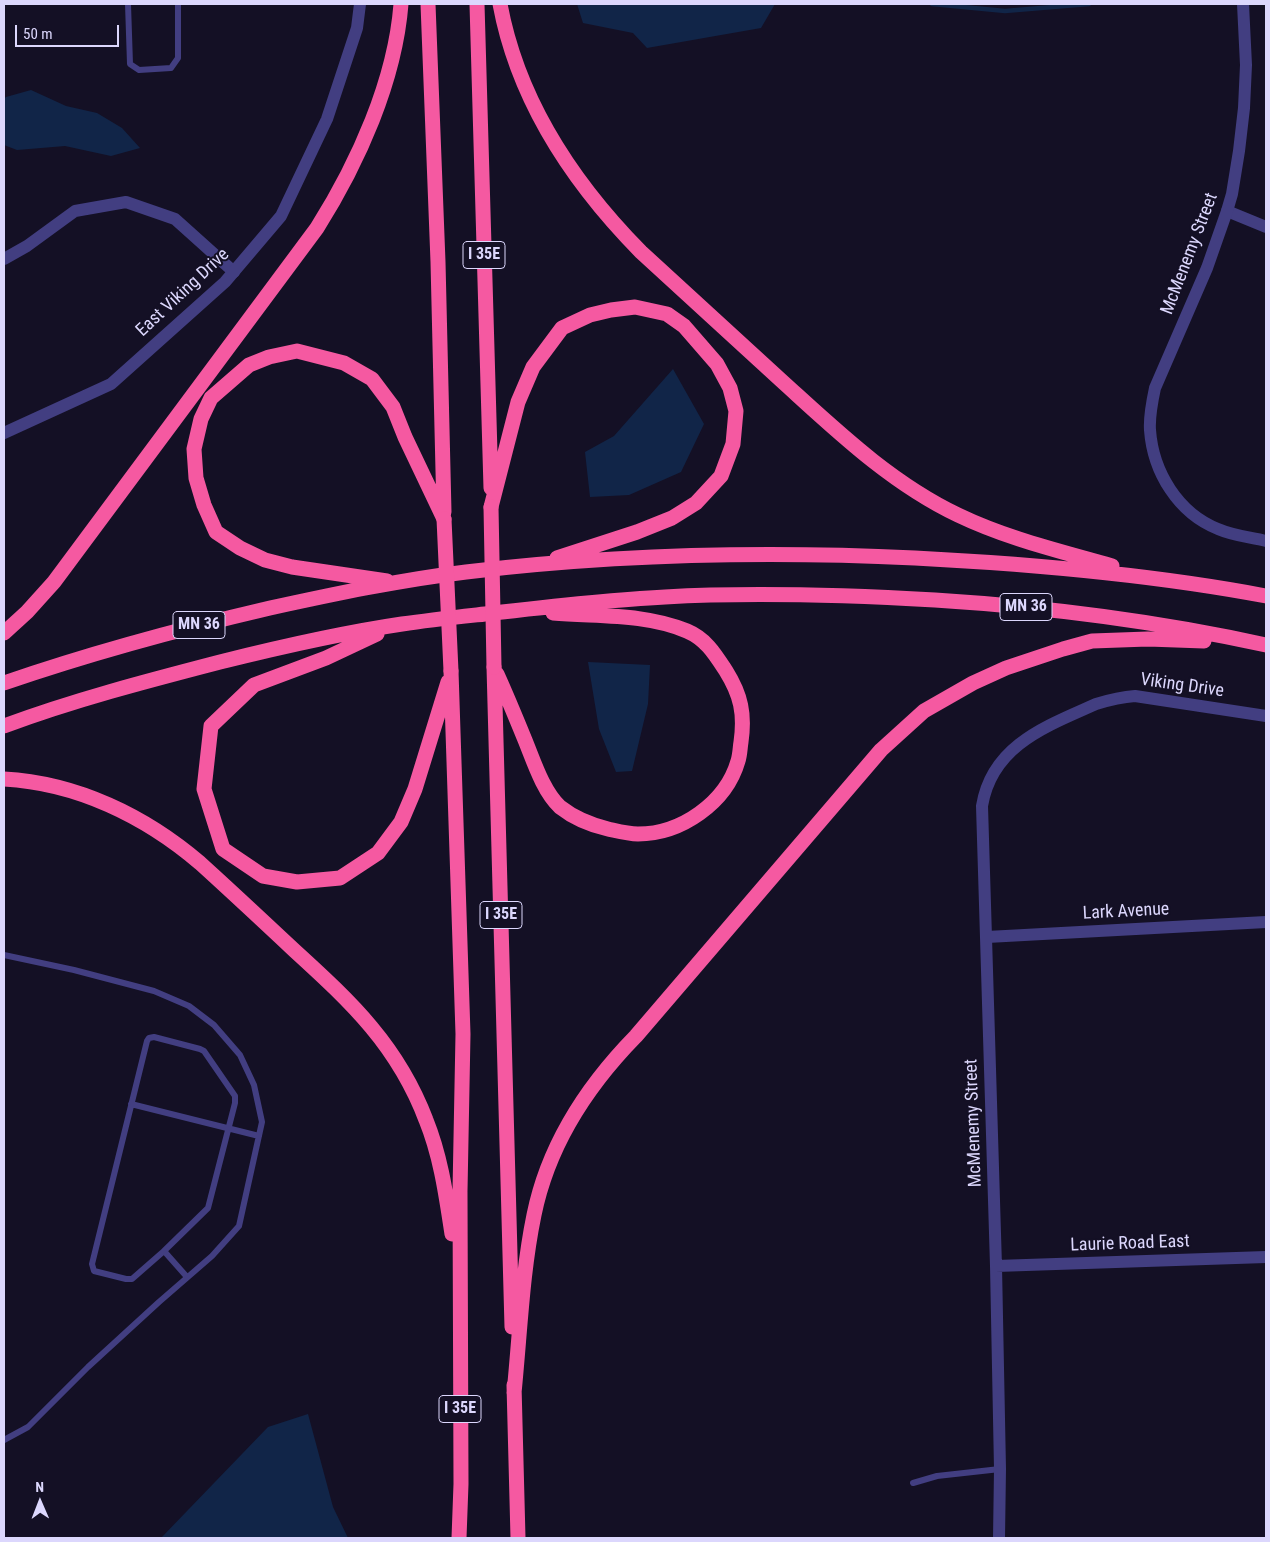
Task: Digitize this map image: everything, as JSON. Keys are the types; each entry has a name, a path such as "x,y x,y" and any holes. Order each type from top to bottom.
{"highway":[{"path":"4,633 54,582 322,221 351,167 382,92 400,21 401,4"},
{"name":"I 35E","path":"428,4 438,262 443,514 451,677 462,1034 461,1484 459,1538"},
{"name":"I 35E","path":"477,4 518,1538"},
{"path":"500,4 512,51 527,90 558,150 592,199 641,252 843,437 881,468 918,493 957,515 1040,547 1160,580"},
{"path":"491,507 518,402 533,366 562,328 590,315 611,310 635,307 667,314 701,344 717,364 730,388 736,411 733,444 721,476 696,503 672,518 637,532 533,565"},
{"path":"398,582 292,567 240,548 216,532 204,505 196,478 194,450 201,419 211,398 248,365 270,357 297,351 344,363 372,379 393,407 405,437 443,514"},
{"name":"MN 36","path":"4,684 47,668 182,629 313,599 398,582 464,572 625,558 716,555 854,556 1036,566 1160,580 1266,596"},
{"name":"MN 36","path":"4,726 63,706 175,673 265,650 398,625 600,601 737,594 845,595 990,604 1064,611 1137,621 1264,645"},
{"path":"495,672 541,780 560,806 588,824 638,834 668,830 691,819 711,804 727,787 738,761 744,722 740,697 710,646 689,631 664,623 630,617 581,616 521,610"},
{"path":"398,625 326,658 254,685 211,726 204,789 223,849 262,876 297,882 340,878 378,853 401,822 415,789 451,677"},
{"path":"514,1393 528,1250 534,1214 544,1178 558,1144 575,1112 596,1081 616,1057 643,1029 881,750 924,711 973,683 1006,668 1092,641 1148,639 1264,645"},
{"path":"4,779 39,783 72,791 104,802 154,828 182,847 348,999 372,1026 393,1055 411,1086 426,1119 442,1173 460,1279"}],"street":[{"name":"East Viking Drive","path":"4,433 111,384 225,282 281,216 327,119 356,28 360,4"},
{"name":"McMenemy Street","path":"1243,4 1246,65 1244,108 1239,151 1227,211 1206,268 1156,388 1151,408 1150,428 1159,471 1169,489 1182,504 1198,518 1216,528 1236,536 1266,541"},
{"path":"4,259 27,246 74,211 126,202 174,219 234,272"},
{"path":"1227,211 1266,227"},
{"name":"Viking Drive","path":"1040,730 1096,704 1120,697 1135,696 1266,716"},
{"name":"McMenemy Street","path":"999,1538 1000,1469 996,1266 982,806 985,790 993,773 1006,757 1033,733 1040,730"},
{"name":"Lark Avenue","path":"987,937 1266,922"},
{"name":"Laurie Road East","path":"996,1266 1266,1257"}],"lane":[{"path":"128,4 130,64 139,70 171,68 178,58 178,4"},
{"path":"4,955 74,970 154,991 189,1006 214,1025 240,1055 254,1085 262,1122 239,1226 212,1256 88,1368 28,1427 4,1440"},
{"path":"154,1037 200,1048 204,1052 235,1096 236,1103 229,1129 208,1208 132,1279 94,1270 92,1264 149,1038 154,1037"},
{"path":"131,1104 258,1136"},
{"path":"164,1251 187,1277"},
{"path":"913,1484 937,1476 1000,1469"}],"water":[{"path":"577,4 775,4 761,28 647,48 633,33 583,23"},
{"path":"31,90 66,106 97,113 122,128 140,148 111,156 65,146 17,150 4,145 4,99"},
{"path":"673,369 704,424 681,472 629,495 590,497 585,452 614,436"},
{"path":"588,662 650,665 648,704 632,771 616,772 599,729"},
{"path":"308,1414 333,1507 348,1538 161,1538 268,1427"}],"waterway":[{"path":"932,4 1005,11 1089,4"}]}
